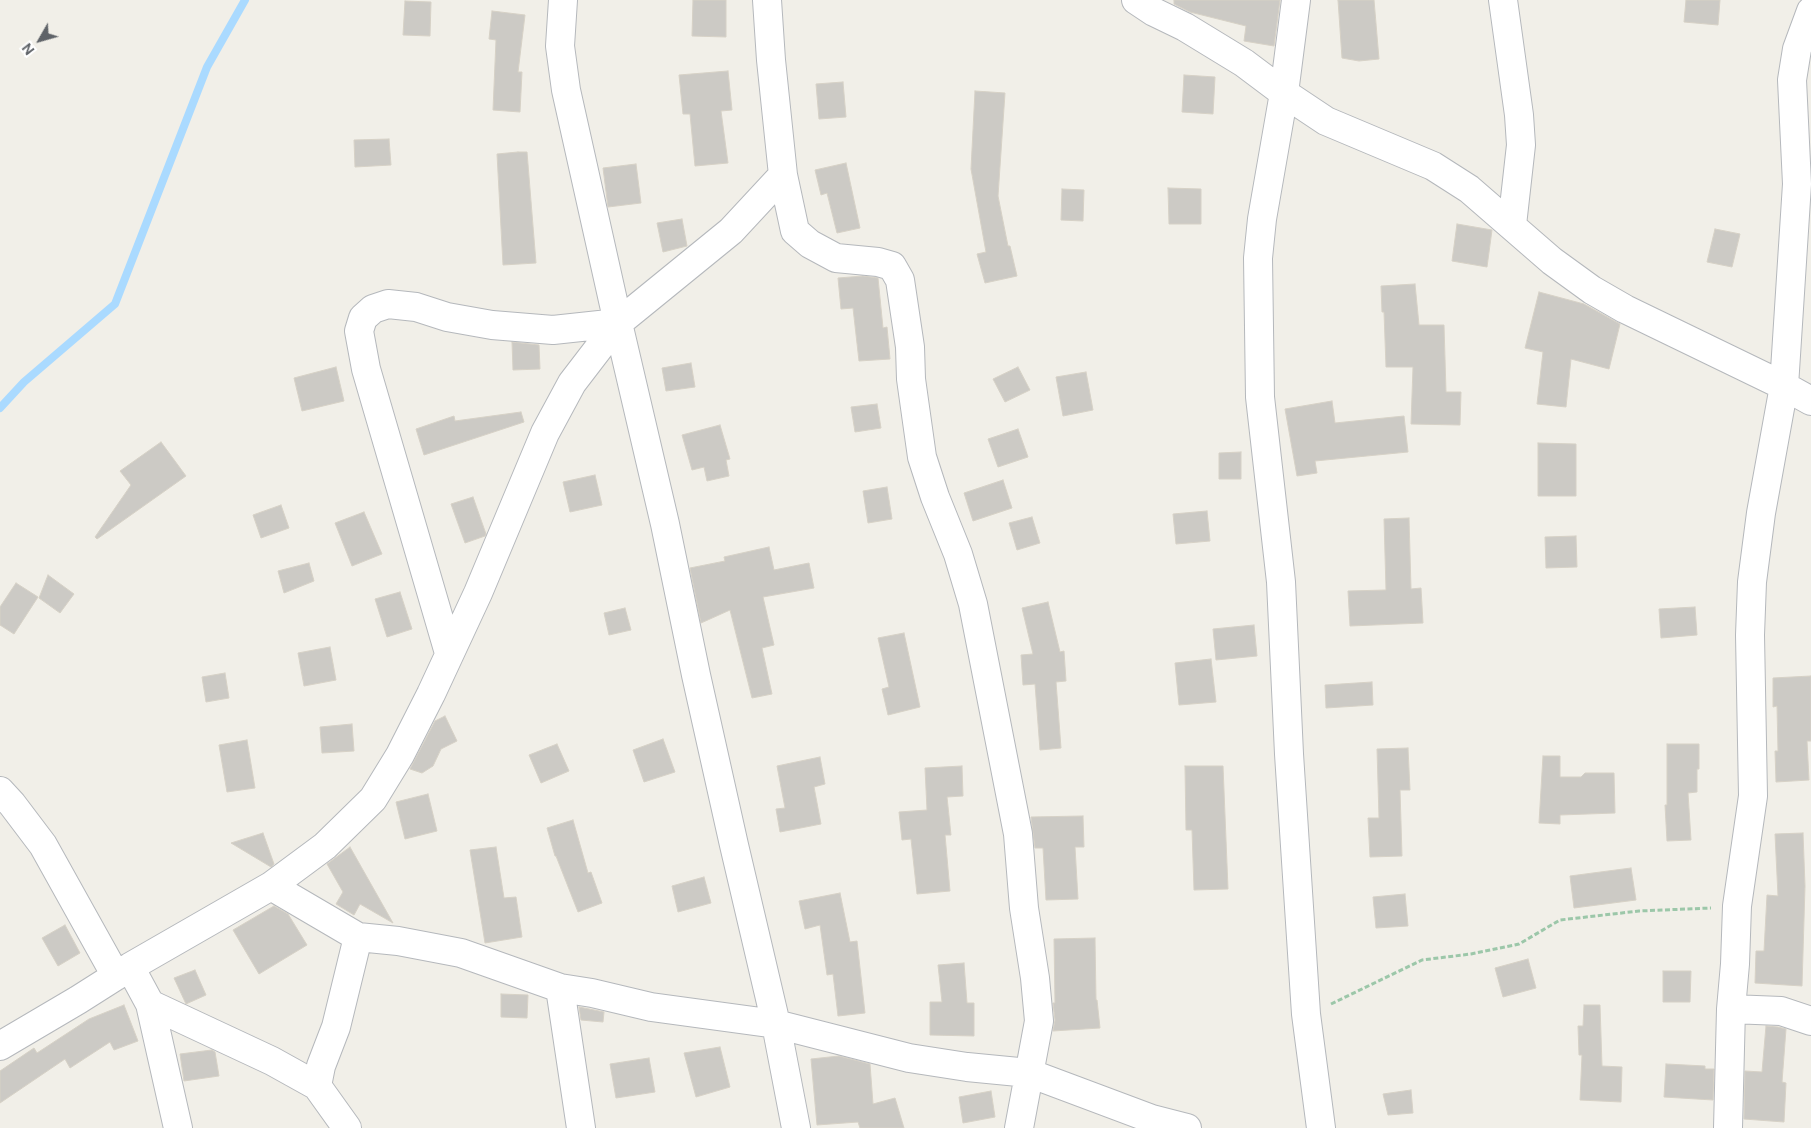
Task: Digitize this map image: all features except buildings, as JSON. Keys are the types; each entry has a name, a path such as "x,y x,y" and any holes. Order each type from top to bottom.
{"street":[{"path":"563,0 560,46 566,90 665,524 734,845 776,1024 796,1128"},
{"path":"767,0 783,175 795,231 810,244 836,258 878,262 892,266 900,280 910,347 911,379 922,456 958,554 973,604 1018,834 1024,908 1035,978 1039,1021 1019,1128"},
{"path":"1136,0 1244,63 1326,121 1433,166 1469,189 1512,224 1552,261 1592,290 1670,332 1784,386 1811,401"},
{"path":"1296,0 1284,93 1262,219 1258,258 1260,397 1281,582 1290,764 1306,1014 1320,1128"},
{"path":"1504,0 1520,115 1521,145 1512,224"},
{"path":"1728,1128 1731,1009 1737,906 1753,796 1750,635 1752,582 1761,513 1784,386 1797,184 1792,80 1797,49 1811,11"},
{"path":"0,1046 272,886 325,846 373,798 400,755 478,593 545,433 572,383 618,323 731,231 783,175"},
{"path":"449,653 366,368 359,331 363,318 372,308 388,304 416,307 447,317 492,325 553,330 618,323"},
{"path":"0,790 43,845 123,972 150,1004 272,1061 317,1086 347,1128"},
{"path":"272,886 358,937 398,941 461,953 560,988 592,993 650,1007 776,1024 909,1058 966,1067 1029,1073 1152,1119 1187,1128"},
{"path":"317,1086 336,1027 358,937"},
{"path":"560,988 581,1128"},
{"path":"150,1004 178,1128"},
{"path":"1731,1009 1781,1011 1811,1021"}],"path":[{"path":"1306,1014 1422,960 1471,954 1519,944 1560,920 1639,911 1737,906"}],"waterway":[{"path":"0,408 24,382 115,304 207,67 245,0"}]}
